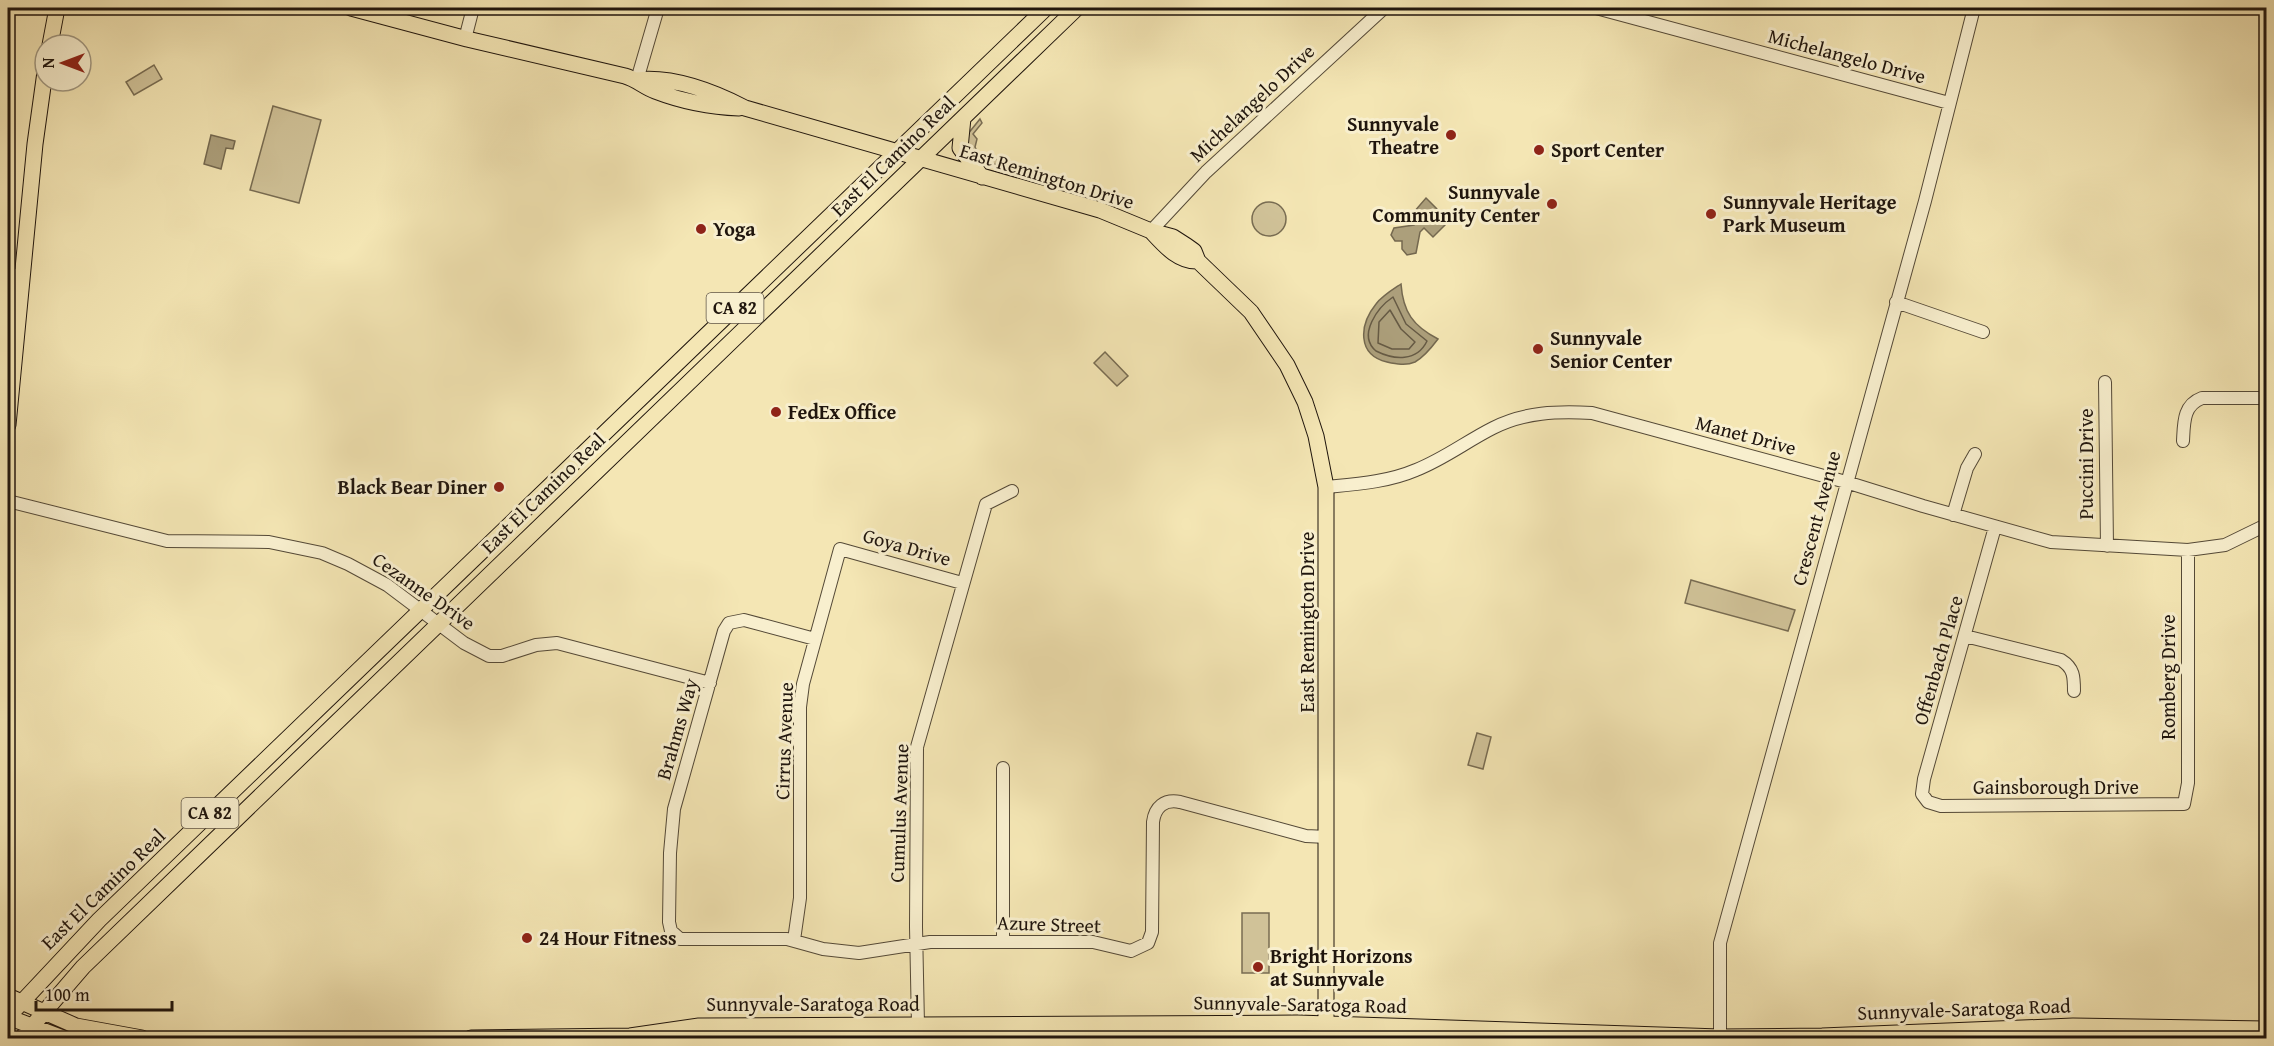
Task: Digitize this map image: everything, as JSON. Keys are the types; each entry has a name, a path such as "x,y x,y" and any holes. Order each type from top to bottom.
{"main road":[{"path":"52,33 57,8"},
{"name":"East Remington Drive","path":"351,8 393,13 465,39 562,60 637,80 657,78 720,95 745,108 918,160 1100,210 1151,231 1166,247 1187,262 1197,261 1251,312 1287,365 1311,421 1326,487 1326,1032"},
{"name":"East El Camino Real","path":"14,999 77,942 1046,8"},
{"name":"East El Camino Real","path":"43,1013 83,967 1077,8"},
{"path":"8,425 15,275 42,93"},
{"path":"963,118 960,148 982,177"},
{"path":"642,427 650,406 680,376 681,370 677,364"},
{"path":"585,482 582,474 585,466 616,435 615,423"},
{"path":"271,785 268,771 309,731 310,718"},
{"path":"212,843 208,832 236,804 238,796 234,790"},
{"path":"14,999 43,1013 94,1032 142,1038"},
{"name":"CA 82","path":"8,1017 14,999"},
{"name":"CA 82","path":"27,1033 43,1013"},
{"path":"8,1017 27,1033 63,1038"},
{"name":"Sunnyvale-Saratoga Road","path":"471,1038 625,1037 699,1026 918,1025 1720,1037 2128,1026 2266,1029"},
{"name":"Sunnyvale-Saratoga Road","path":"2057,1038 2117,1037 2128,1026"}],"street":[{"path":"465,39 473,8"},
{"path":"637,80 658,8"},
{"name":"Michelangelo Drive","path":"1151,231 1206,172 1384,8"},
{"name":"Michelangelo Drive","path":"1596,8 1949,103"},
{"name":"Crescent Avenue","path":"1720,1037 1720,943 1975,9"},
{"path":"1896,302 1983,333"},
{"name":"Puccini Drive","path":"2105,382 2107,546"},
{"path":"2183,441 2188,408 2195,401 2202,398 2266,398"},
{"name":"Manet Drive","path":"1326,487 1402,476 1446,456 1494,428 1516,419 1559,411 1592,413 1846,482 2051,542 2188,550 2225,545 2266,525"},
{"path":"1953,515 1967,468 1975,454"},
{"name":"Cumulus Avenue","path":"918,1025 917,747 986,504 1012,491"},
{"name":"Cezanne Drive","path":"8,501 167,541 269,542 322,553 380,581 476,651 489,656 502,656 536,645 557,643 710,682"},
{"name":"Offenbach Place","path":"1928,802 1922,794 1924,779 1995,527"},
{"name":"Goya Drive","path":"840,549 962,583"},
{"name":"Cirrus Avenue","path":"794,940 800,897 800,707 803,684 840,549"},
{"name":"Romberg Drive","path":"2184,804 2188,783 2188,550"},
{"name":"Brahms Way","path":"674,935 669,922 671,831 678,796 724,631 729,623 744,620 815,639"},
{"path":"1965,636 2061,660 2070,665 2074,676 2074,691"},
{"path":"1003,768 1003,942"},
{"name":"Azure Street","path":"674,935 686,940 794,940 824,949 859,953 917,944 1003,942 1099,942 1131,951 1148,943 1152,932 1153,822 1159,807 1166,802 1180,802 1306,836 1327,837"},
{"name":"Gainsborough Drive","path":"1928,802 1952,806 2184,804"}],"shaded area":[{"path":"154,65 162,79 134,95 126,82"},
{"path":"273,106 321,120 299,203 250,190"},
{"path":"980,119 982,123 973,134 977,139 975,147 978,153 1021,167 1020,171 979,160 968,149 967,135"},
{"path":"1269,202 1281,207 1286,219 1281,231 1269,236 1257,231 1252,219 1257,207"},
{"path":"1105,352 1128,376 1117,386 1094,363"},
{"path":"1691,580 1795,610 1788,631 1685,603"},
{"path":"1477,733 1491,737 1483,769 1468,765"},
{"path":"1242,913 1269,913 1269,973 1242,973"}],"water":[{"path":"211,135 235,141 233,149 226,148 221,169 204,164"},
{"path":"1426,198 1449,221 1433,237 1424,228 1420,232 1416,253 1407,255 1402,249 1402,241 1395,241 1391,235 1394,228 1414,225 1418,221 1413,213"},
{"path":"1401,284 1404,303 1411,317 1422,329 1438,339 1418,360 1412,363 1397,364 1377,358 1370,353 1366,346 1364,330 1370,312 1376,304"}],"place":[{"name":"Sunnyvale Theatre","path":"1451,135"},
{"name":"Sport Center","path":"1539,150"},
{"name":"Sunnyvale Community Center","path":"1552,204"},
{"name":"Sunnyvale Heritage Park Museum","path":"1711,214"},
{"name":"Yoga","path":"701,229"},
{"name":"Sunnyvale Senior Center","path":"1538,349"},
{"name":"FedEx Office","path":"776,412"},
{"name":"Black Bear Diner","path":"499,487"},
{"name":"24 Hour Fitness","path":"527,938"},
{"name":"Bright Horizons at Sunnyvale","path":"1258,967"}]}
